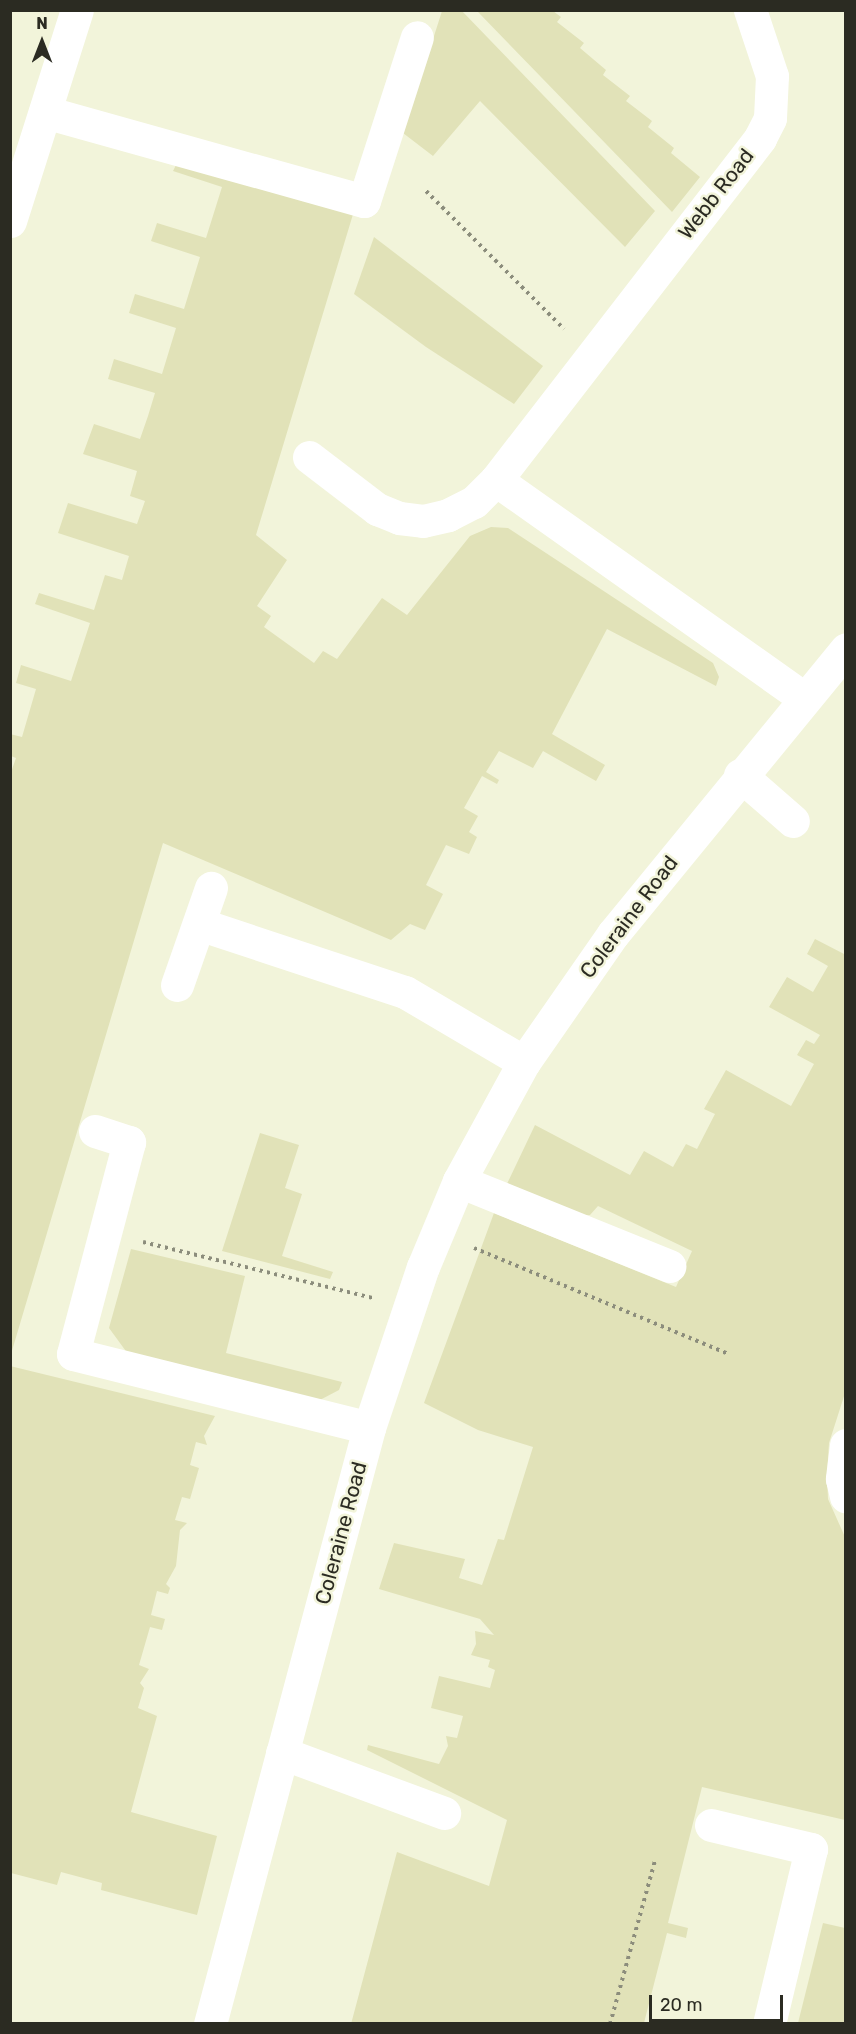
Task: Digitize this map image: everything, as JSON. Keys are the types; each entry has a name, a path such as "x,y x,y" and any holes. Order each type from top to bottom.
{"street":[{"path":"10,221 77,10"},
{"name":"Webb Road","path":"309,457 378,509 399,518 423,521 448,515 474,502 496,480 590,355 760,138 770,118 772,76 750,10"},
{"path":"45,112 364,201 417,37"},
{"path":"496,480 804,698"},
{"name":"Coleraine Road","path":"210,2024 369,1428 423,1267 459,1180 524,1062 613,934 740,775 846,649"},
{"path":"740,775 793,821"},
{"path":"177,985 211,888"},
{"path":"198,924 405,992 524,1062"},
{"path":"95,1131 129,1142 73,1354 369,1428"},
{"path":"459,1180 669,1266"},
{"path":"846,1445 842,1479 846,1497"},
{"path":"282,1753 444,1813"},
{"path":"711,1825 811,1849 769,2024"}],"path":[{"path":"426,192 590,355"},
{"path":"104,1233 376,1299"},
{"path":"468,1245 729,1354"},
{"path":"610,2024 655,1861"}],"green space":[{"path":"442,11 462,11 655,211 625,247 480,101 433,156 403,133"},
{"path":"553,11 561,17 557,22 584,43 580,48 606,70 603,75 630,96 626,101 652,121 648,127 674,148 671,153 700,177 672,212 478,12"},
{"path":"176,165 354,211 256,535 287,560 257,606 271,616 264,627 314,663 323,651 337,659 382,598 407,615 470,536 491,527 508,528 713,663 719,677 716,686 607,629 552,734 605,765 596,781 543,751 533,768 499,751 486,772 499,780 497,784 482,776 464,808 478,816 469,832 477,837 469,854 446,845 426,885 443,894 425,930 410,924 391,940 163,843 11,1354 10,775 16,758 11,756 10,734 22,737 36,689 16,683 21,665 71,681 90,623 35,604 39,593 94,610 105,575 122,580 129,556 58,533 68,503 137,524 145,501 130,496 137,471 83,454 94,424 140,439 148,416 155,393 108,379 114,359 162,374 176,328 129,313 135,294 184,309 200,257 151,241 157,223 206,238 222,187 173,171"},
{"path":"374,237 543,366 514,404 426,347 354,294"},
{"path":"815,939 846,955 846,1390 829,1443 827,1475 828,1499 845,1537 845,1820 702,1787 668,1923 688,1928 686,1938 667,1933 644,2023 351,2024 397,1852 489,1886 507,1820 367,1750 368,1745 439,1764 448,1746 446,1736 457,1738 463,1716 431,1708 439,1676 490,1688 495,1670 488,1667 490,1660 471,1655 476,1644 475,1631 494,1635 480,1619 379,1589 394,1543 465,1559 459,1578 482,1585 498,1539 504,1540 533,1447 478,1430 424,1403 494,1213 676,1287 692,1251 598,1206 590,1215 576,1216 505,1188 535,1125 630,1175 644,1151 673,1167 686,1144 697,1149 715,1114 704,1109 726,1070 791,1106 814,1064 797,1055 806,1040 814,1044 820,1035 769,1007 787,977 813,992 828,966 807,954"},
{"path":"260,1133 299,1145 285,1188 302,1194 282,1256 333,1272 330,1279 222,1251"},
{"path":"131,1249 245,1276 226,1353 342,1382 339,1390 318,1401 128,1354 109,1328"},
{"path":"10,1366 215,1416 204,1436 207,1445 196,1442 190,1465 199,1468 190,1499 182,1497 175,1520 187,1523 180,1530 176,1566 166,1584 170,1588 168,1594 157,1591 151,1615 165,1619 162,1630 150,1627 139,1665 149,1669 140,1683 144,1688 138,1708 157,1716 131,1812 217,1836 197,1915 101,1890 102,1883 61,1872 57,1885 11,1873"},
{"path":"823,1923 845,1928 845,2023 798,2023"}]}
